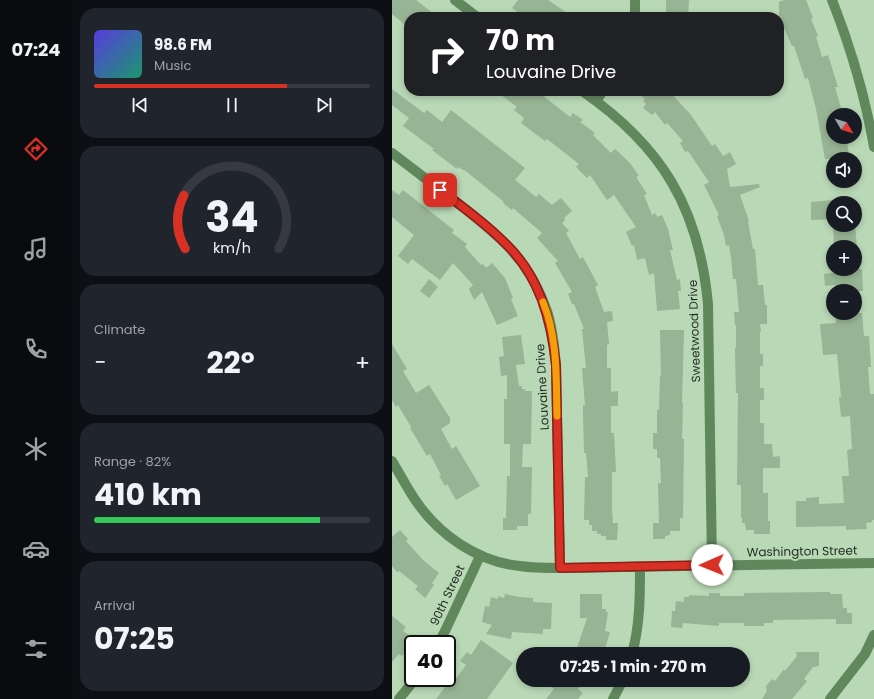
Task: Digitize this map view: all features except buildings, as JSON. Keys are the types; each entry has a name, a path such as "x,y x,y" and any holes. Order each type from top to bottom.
{"street":[{"path":"455,0 471,12"},
{"path":"635,0 635,12"},
{"path":"832,0 844,30 858,74 868,114 874,147"},
{"name":"Sweetwood Drive","path":"589,96 616,116 632,131 648,149 664,171 679,196 691,221 700,250 708,304 712,565"},
{"path":"596,101 600,96"},
{"name":"Louvaine Drive","path":"392,153 488,227 507,244 523,263 537,288 547,312 553,337 556,365 560,568"},
{"name":"Washington Street","path":"392,461 416,501 443,532 480,556 499,562 519,566 560,568 874,563"},
{"name":"90th Street","path":"443,635 480,556"},
{"path":"634,647 637,638 640,607 640,567"},
{"path":"830,699 865,654 874,635"},
{"path":"399,699 409,687"},
{"path":"613,699 619,687"}],"slow traffic":[{"path":"543,302 553,337 556,365 557,416"}],"route":[{"path":"440,190 488,227 507,244 523,263 537,288 547,312 553,337 556,365 560,568 712,565"}]}
